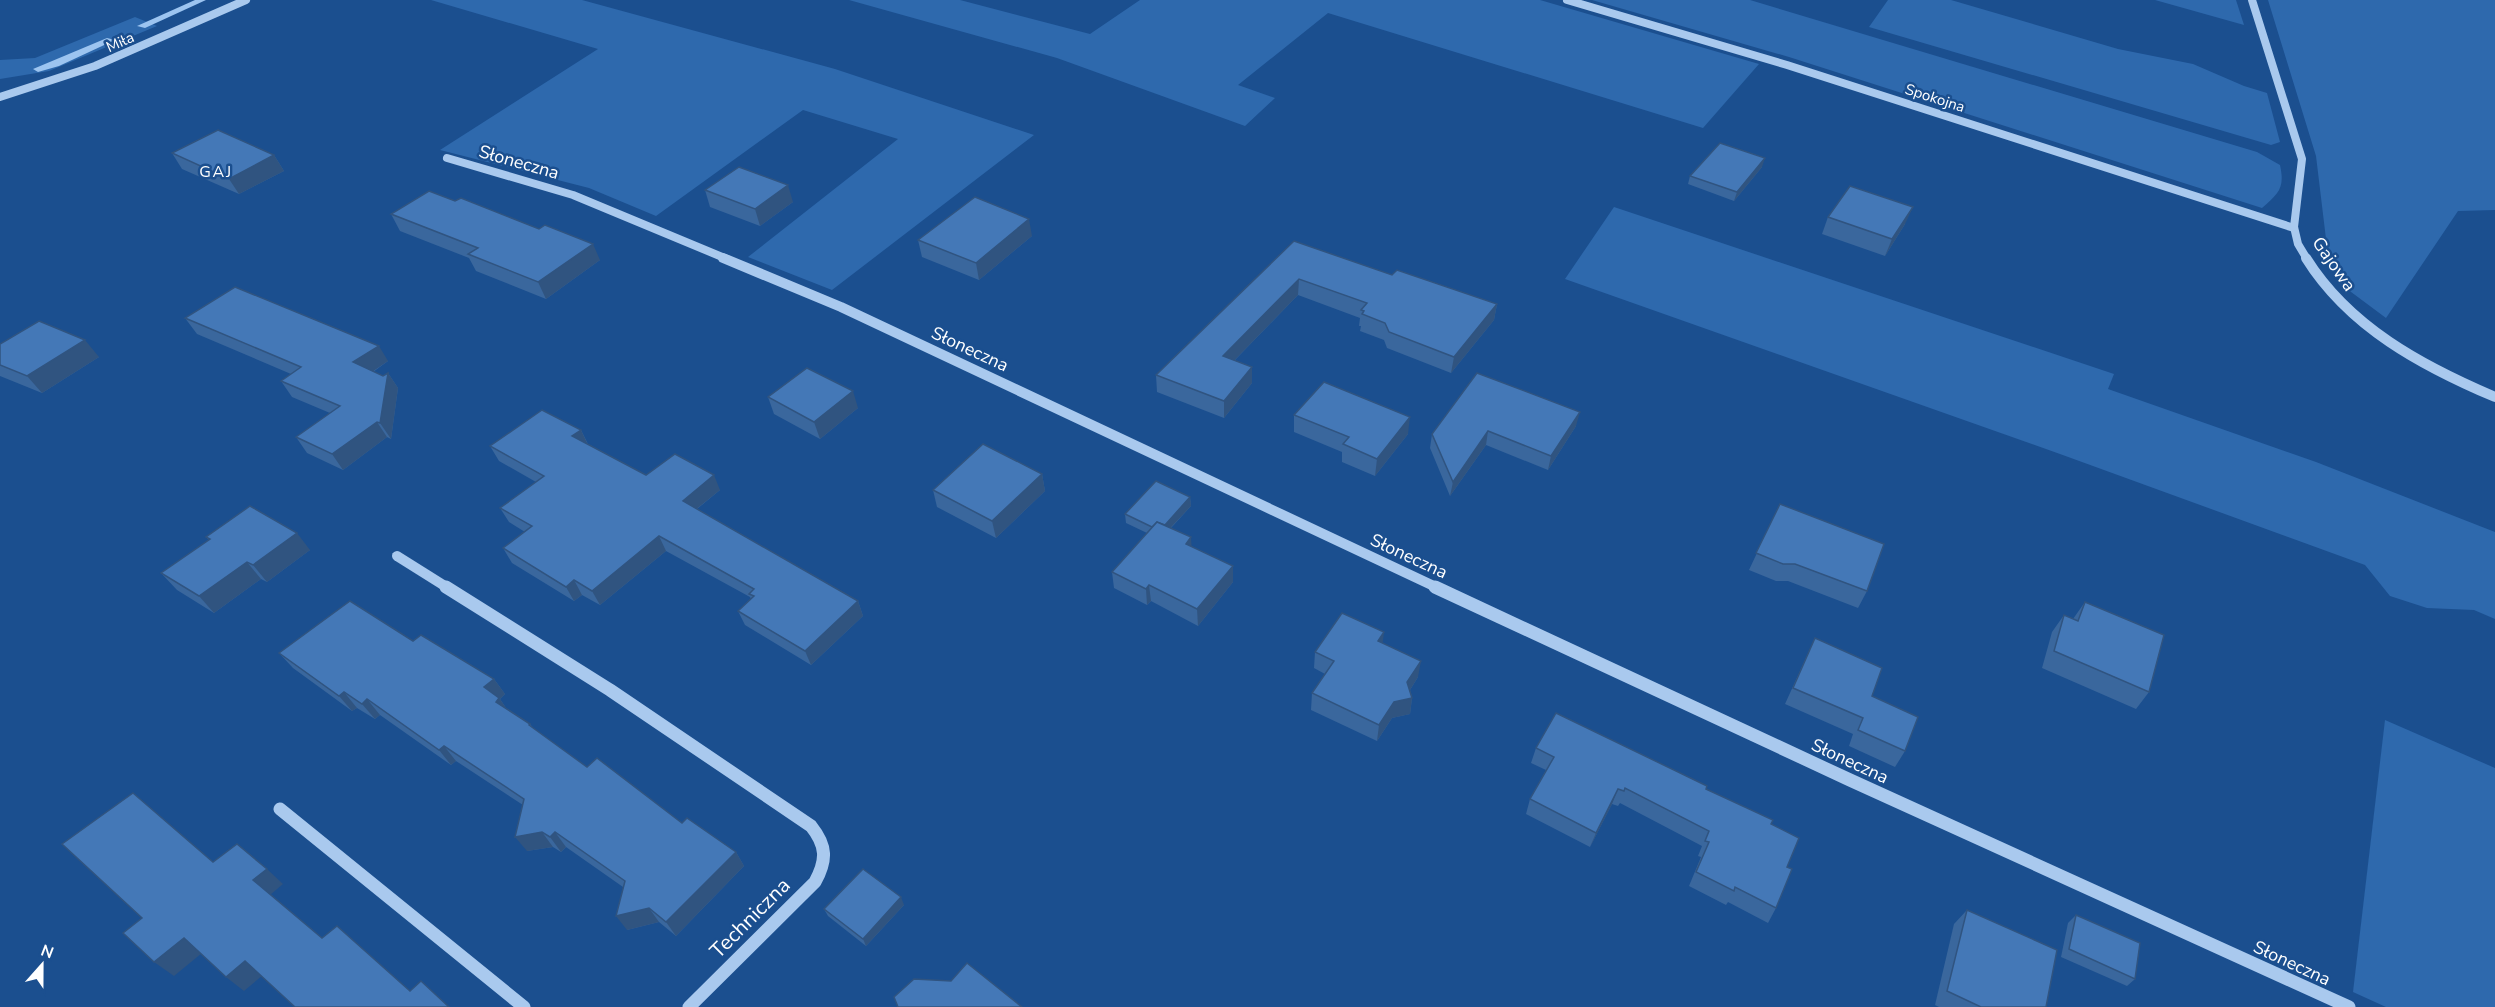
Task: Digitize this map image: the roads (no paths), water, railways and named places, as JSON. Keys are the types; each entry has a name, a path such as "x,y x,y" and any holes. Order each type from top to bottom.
{"street":[{"name":"Miła","path":"0,97 75,75 246,0"},
{"name":"Spokojna","path":"1567,0 1787,65 2294,228"},
{"name":"Gajowa","path":"2252,0 2302,159 2301,186 2294,228 2300,248 2323,282 2344,306 2367,326 2395,347 2442,375 2495,397"},
{"name":"Słoneczna","path":"447,158 573,195 841,307 1220,487 1850,780 2349,1007"},
{"name":"Techniczna","path":"397,556 610,690 810,826 823,840 826,850 823,868 803,896 696,1005"},
{"path":"280,809 524,1007"}],"waterway":[{"path":"142,26 202,0"},
{"path":"38,69 56,64 110,40"}],"district":[{"name":"GAJ","path":"216,172"}]}
